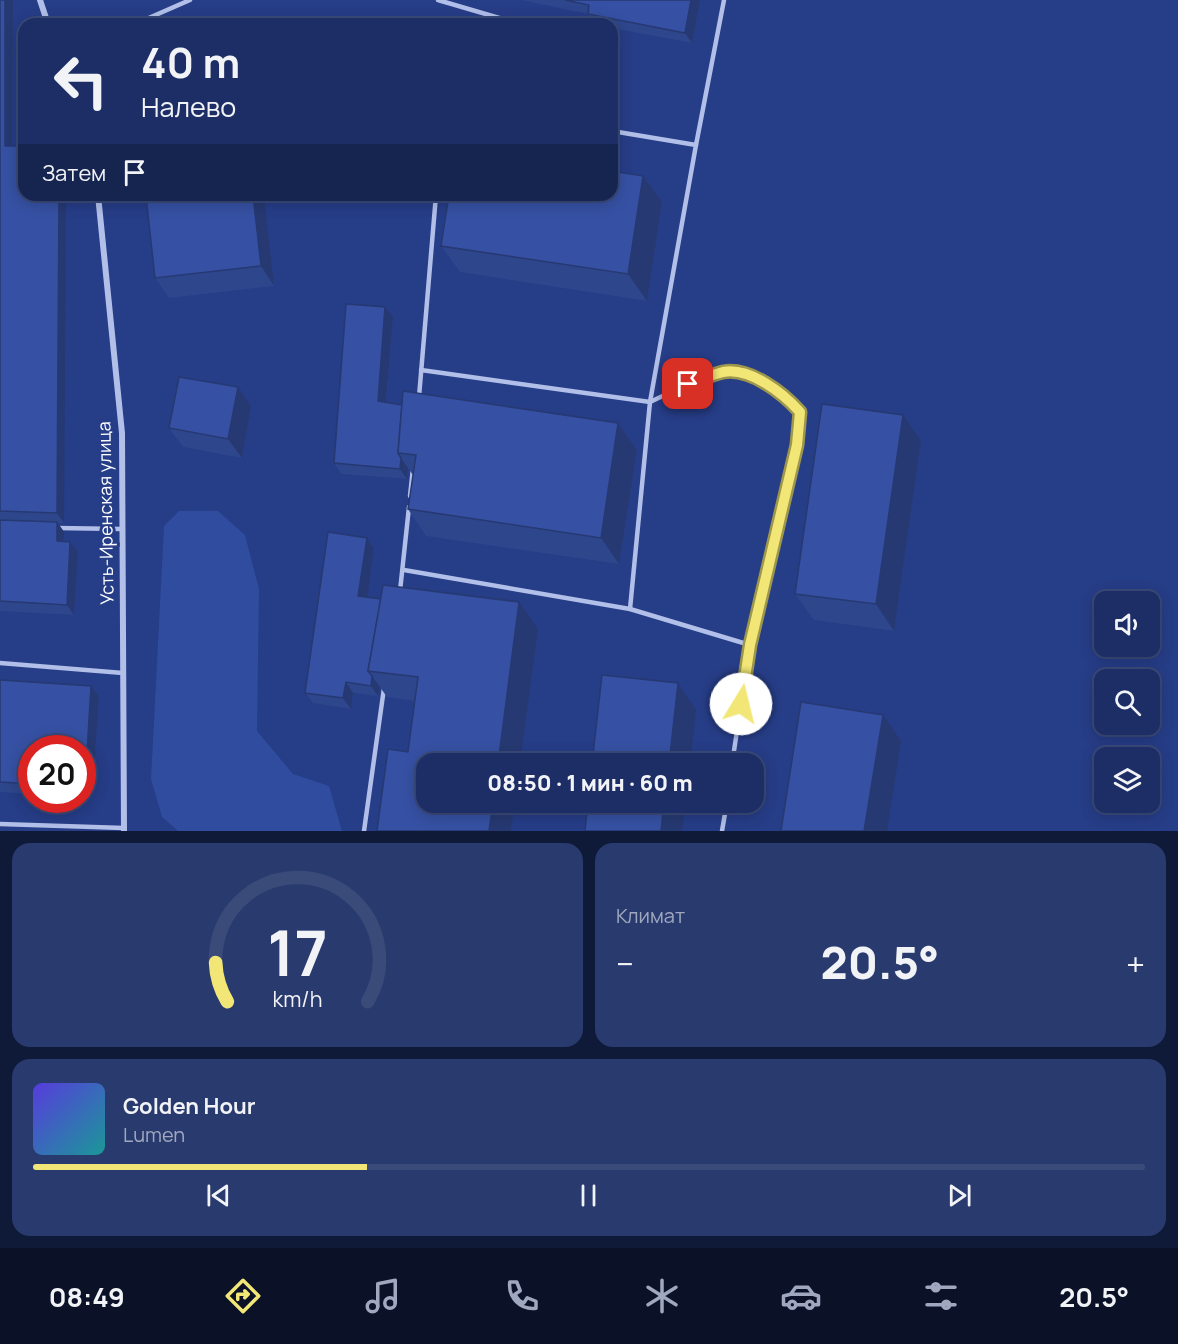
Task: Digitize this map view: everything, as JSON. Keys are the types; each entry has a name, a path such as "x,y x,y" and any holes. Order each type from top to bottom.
{"street":[{"path":"40,0 46,18"},
{"name":"Усть-Иренская улица","path":"99,201 122,433 124,830"}],"lane":[{"path":"149,18 190,0"},
{"path":"438,0 500,18"},
{"path":"630,609 650,402 724,0"},
{"path":"618,132 696,145"},
{"path":"418,405 435,201"},
{"path":"421,370 650,402 688,384 726,372 756,378 786,396 800,412 797,445 750,645 734,753"},
{"path":"400,594 413,464"},
{"path":"45,527 122,529"},
{"path":"404,570 630,609 750,645"},
{"path":"0,663 123,673"},
{"path":"364,831 386,676"},
{"path":"722,831 725,813"},
{"path":"0,824 124,830"}],"shaded area":[{"path":"179,511 218,511 245,535 259,589 257,731 293,774 329,786 342,831 178,831 162,817 151,779 164,526"}],"building":[{"path":"0,0 5,0 5,146 18,146 18,201 59,201 57,513 0,511"},
{"path":"565,0 691,0 685,33 618,20 618,18 588,14 589,5"},
{"path":"618,172 643,176 628,274 441,246 448,201 618,201"},
{"path":"147,201 254,201 261,266 155,278"},
{"path":"346,304 385,307 378,401 402,405 398,453 401,458 400,469 334,463"},
{"path":"179,377 238,387 228,439 169,428"},
{"path":"403,391 618,423 601,538 408,509 416,455 398,453"},
{"path":"822,404 903,415 876,604 795,594"},
{"path":"0,520 57,522 57,541 70,542 67,605 0,601"},
{"path":"328,532 367,538 358,596 381,599 368,671 372,676 371,686 346,682 343,698 305,693"},
{"path":"383,585 519,602 499,753 416,753 416,813 491,813 489,831 377,831 388,749 408,752 418,677 368,671"},
{"path":"602,675 678,683 670,753 593,753"},
{"path":"0,680 91,686 88,735 18,735 18,783 0,782"},
{"path":"801,702 883,715 864,831 781,831"},
{"path":"587,813 663,813 661,831 585,831"}],"route":[{"path":"688,384 726,372 756,378 786,396 800,412 797,445 750,645 741,704"}]}
